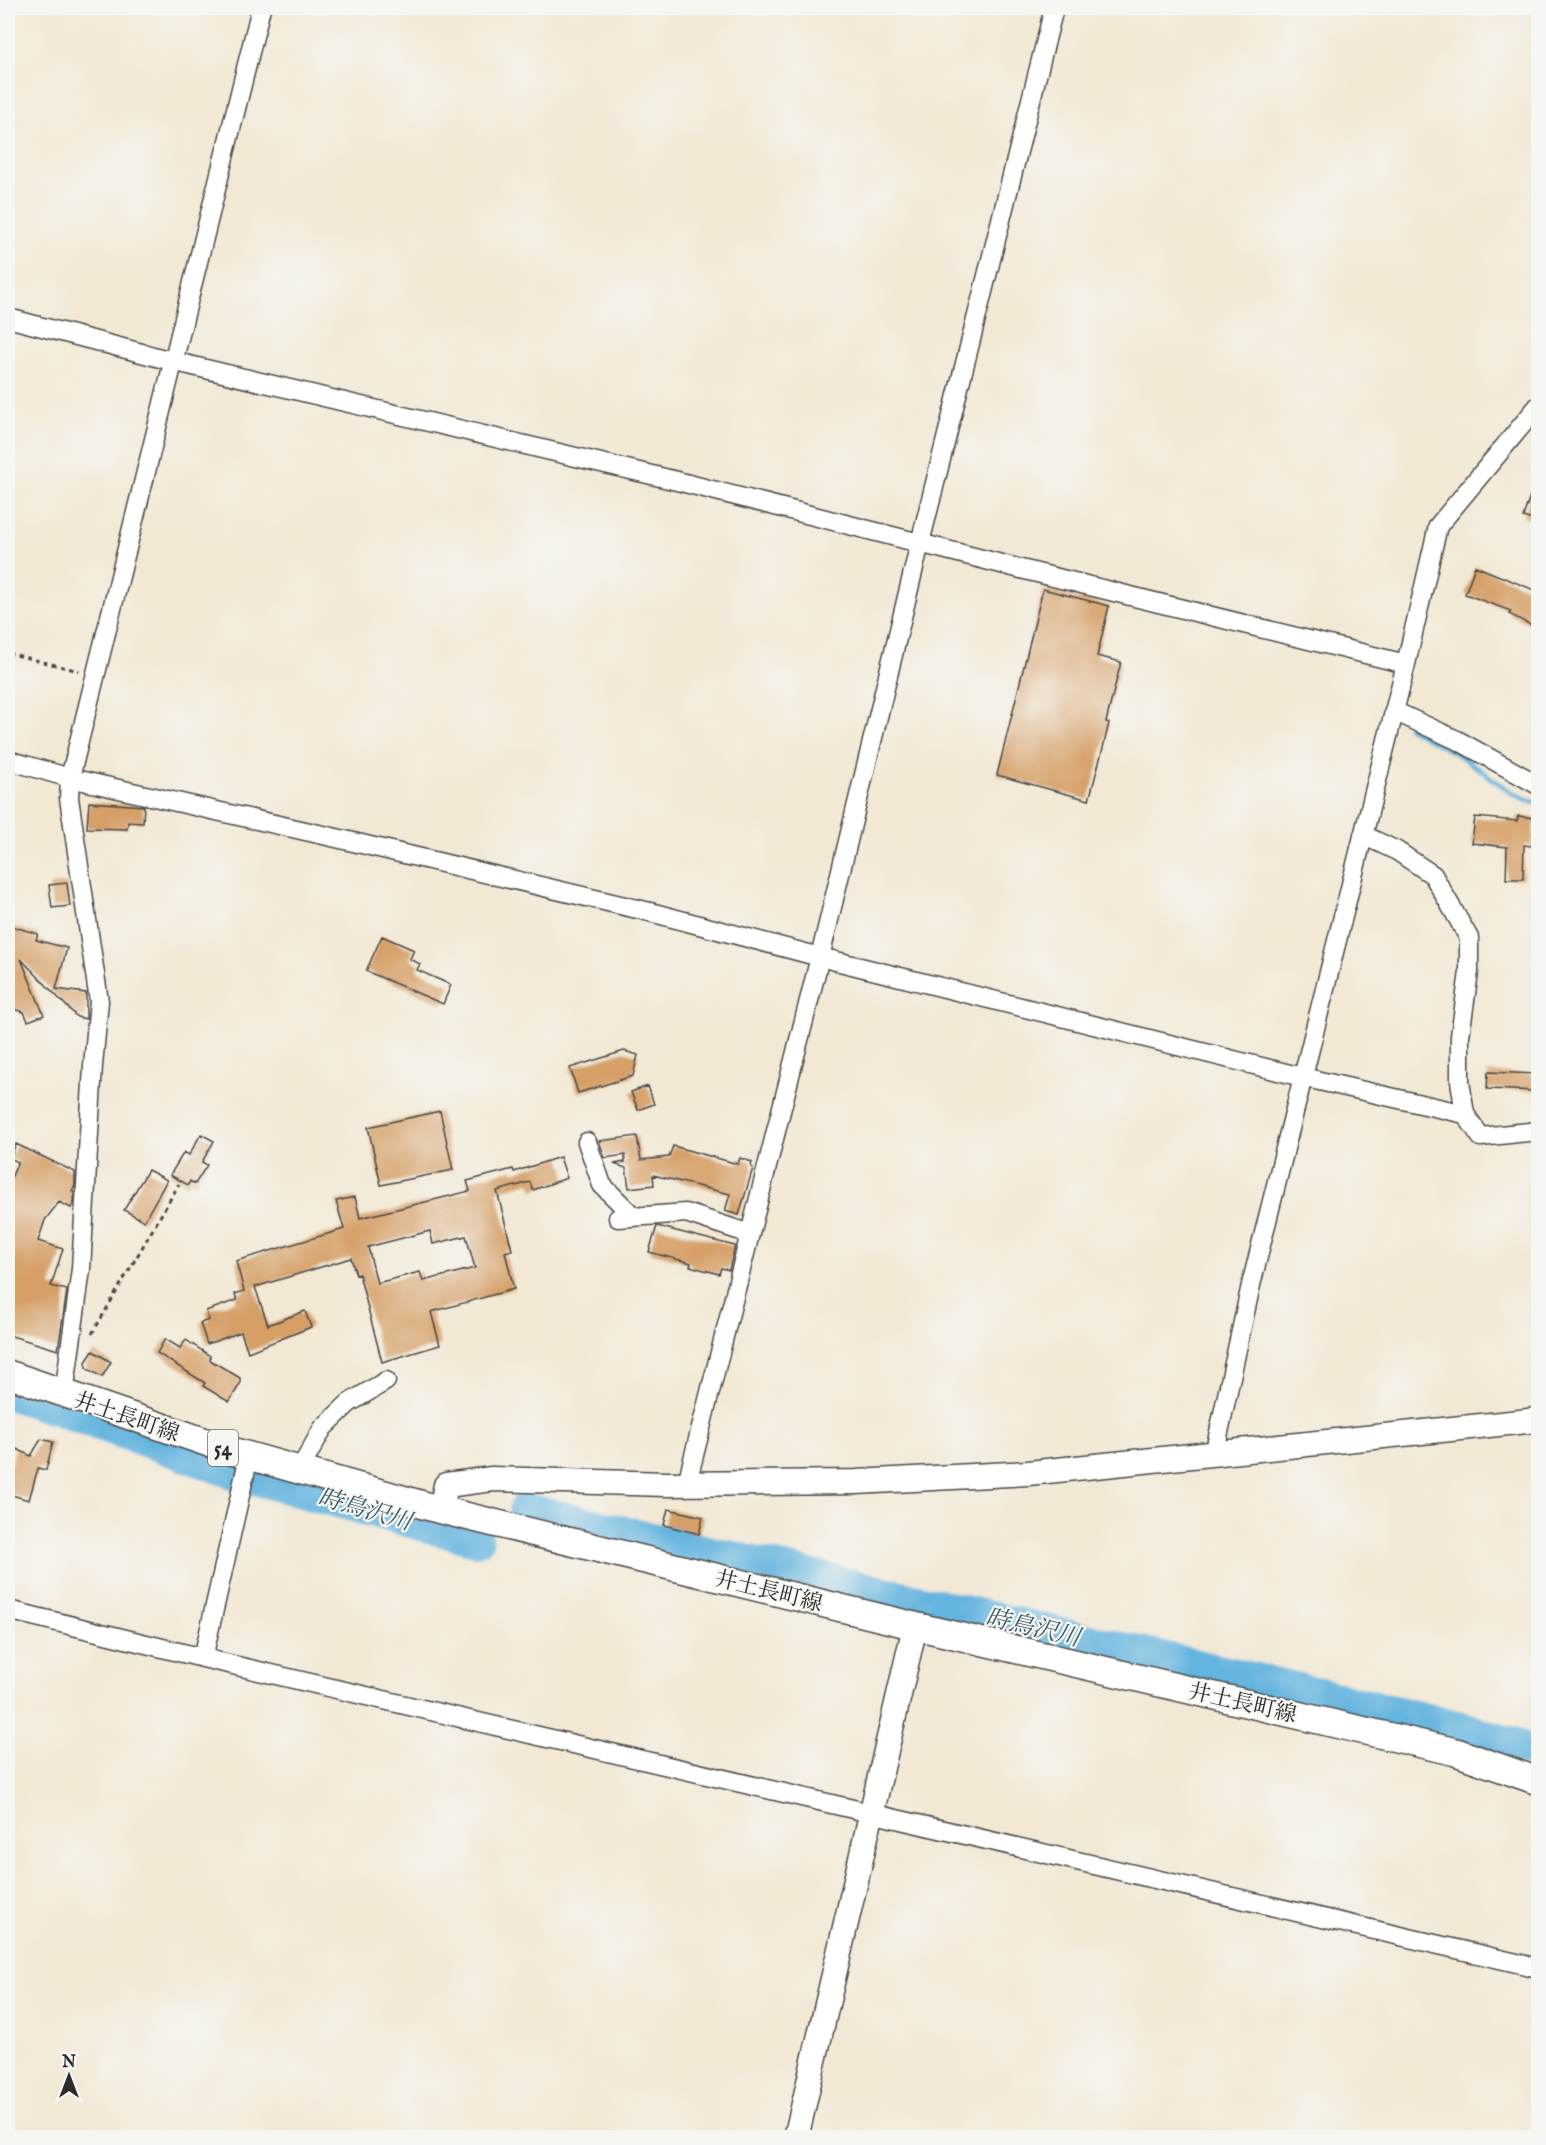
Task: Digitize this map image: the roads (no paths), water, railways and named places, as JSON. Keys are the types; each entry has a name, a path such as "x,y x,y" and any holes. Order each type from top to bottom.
{"main road":[{"name":"井土長町線","path":"8,1374 249,1456 441,1510 915,1626 1456,1752 1539,1781"}],"street":[{"path":"64,1394 81,1269 99,1001 69,798 70,778 261,8"},
{"path":"687,1483 820,957 920,543 1054,8"},
{"path":"8,318 172,361 678,481 1406,664"},
{"path":"1214,1455 1251,1285 1406,664 1438,526 1539,406"},
{"path":"1394,711 1459,741 1539,785"},
{"path":"8,760 70,778 639,909 820,957 1302,1077 1465,1114"},
{"path":"1363,835 1397,851 1433,875 1469,938 1469,972 1460,1036 1460,1081 1465,1114 1481,1137 1539,1131"},
{"path":"587,1142 602,1185 626,1217 686,1214 750,1234"},
{"path":"299,1471 323,1428 349,1403 386,1381"},
{"path":"441,1510 446,1485 492,1479 687,1483 856,1482 1028,1473 1539,1420"},
{"path":"203,1658 249,1456"},
{"path":"8,1610 203,1658 1539,1968"},
{"path":"796,2138 915,1626"}],"waterway":[{"path":"1408,727 1462,757 1514,794 1538,804"},
{"name":"時鳥沢川","path":"8,1393 49,1407"},
{"name":"時鳥沢川","path":"63,1411 234,1473"},
{"name":"時鳥沢川","path":"253,1478 477,1540"},
{"name":"時鳥沢川","path":"525,1509 1464,1728 1538,1753"}]}
